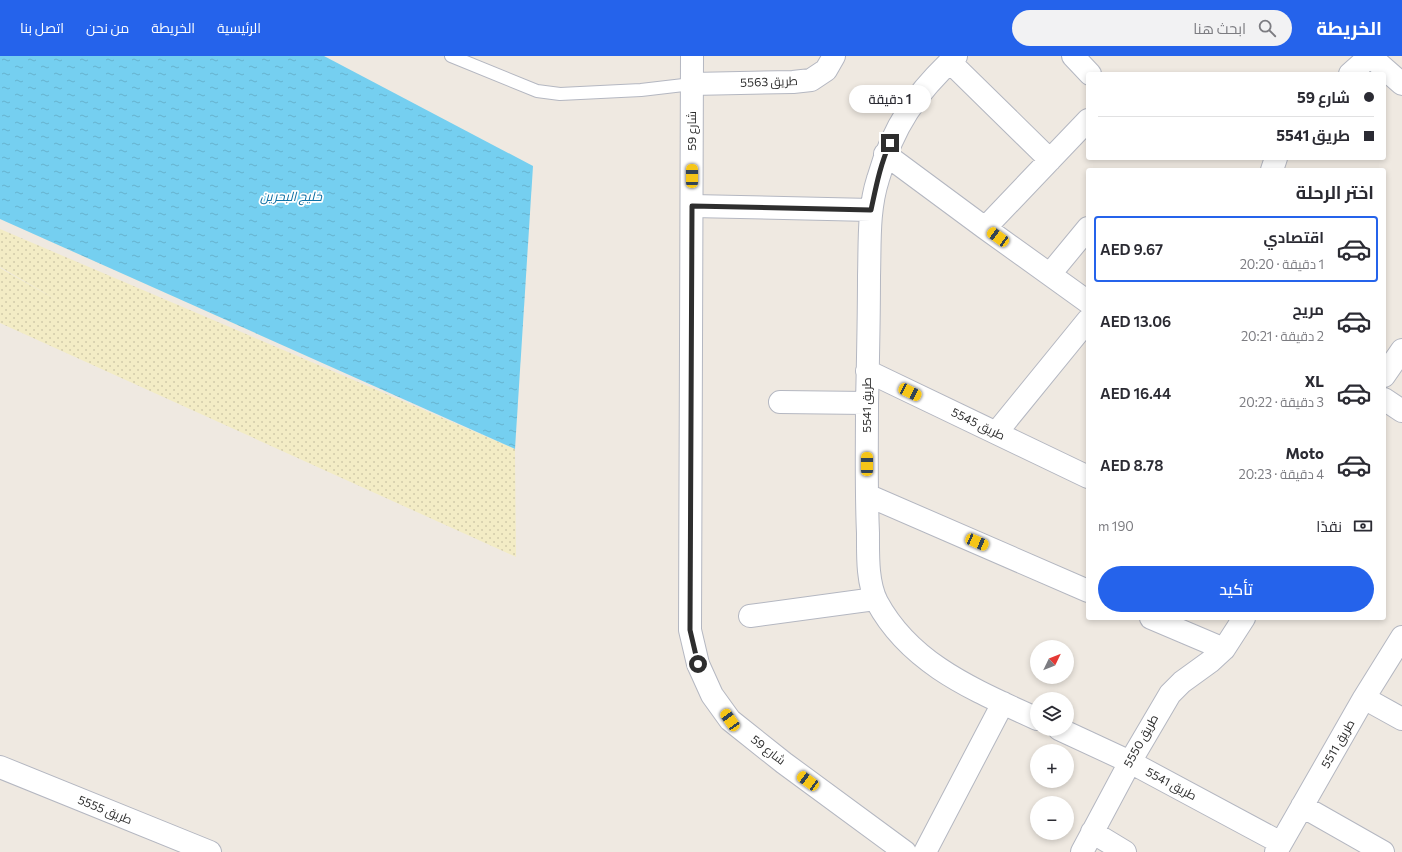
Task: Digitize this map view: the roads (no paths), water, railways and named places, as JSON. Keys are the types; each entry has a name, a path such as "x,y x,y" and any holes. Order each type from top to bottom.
{"street":[{"name":"شارع 59","path":"692,56 690,630 698,664 712,695 730,720 784,763 906,852"},
{"name":"طريق 5563","path":"692,84 793,82 811,80 826,70 834,56"},
{"path":"1073,56 1088,72"},
{"path":"953,59 1050,160"},
{"name":"طريق 5541","path":"953,59 919,94 900,122 885,154 877,181 871,210 867,403 869,575 875,599 889,623 916,652 938,668 968,686 1030,716"},
{"path":"1358,62 1378,72"},
{"path":"1386,76 1402,84"},
{"path":"985,228 1086,122"},
{"path":"885,154 1086,301"},
{"path":"692,206 871,210"},
{"path":"1050,274 1086,230"},
{"path":"996,433 1086,322"},
{"path":"1386,373 1402,350"},
{"name":"طريق 5545","path":"868,371 1086,476"},
{"path":"1386,400 1402,411"},
{"path":"780,402 867,403"},
{"path":"867,494 1086,590"},
{"path":"750,616 875,599"},
{"path":"1156,620 1224,650"},
{"name":"طريق 5550","path":"1082,852 1130,762 1170,694 1182,682 1224,650 1243,620"},
{"name":"طريق 5511","path":"1278,848 1364,698 1402,637"},
{"path":"1364,698 1402,719"},
{"path":"925,852 1003,703"},
{"name":"طريق 5541","path":"1074,736 1130,762 1278,848"},
{"name":"طريق 5555","path":"0,767 210,852"},
{"path":"1302,806 1383,852"},
{"path":"1092,832 1125,852"}],"lane":[{"path":"451,56 537,91 560,94 642,90 692,84"}],"water":[{"name":"خليج البحرين","path":"0,56 324,56 533,166 515,449 0,219"}]}
